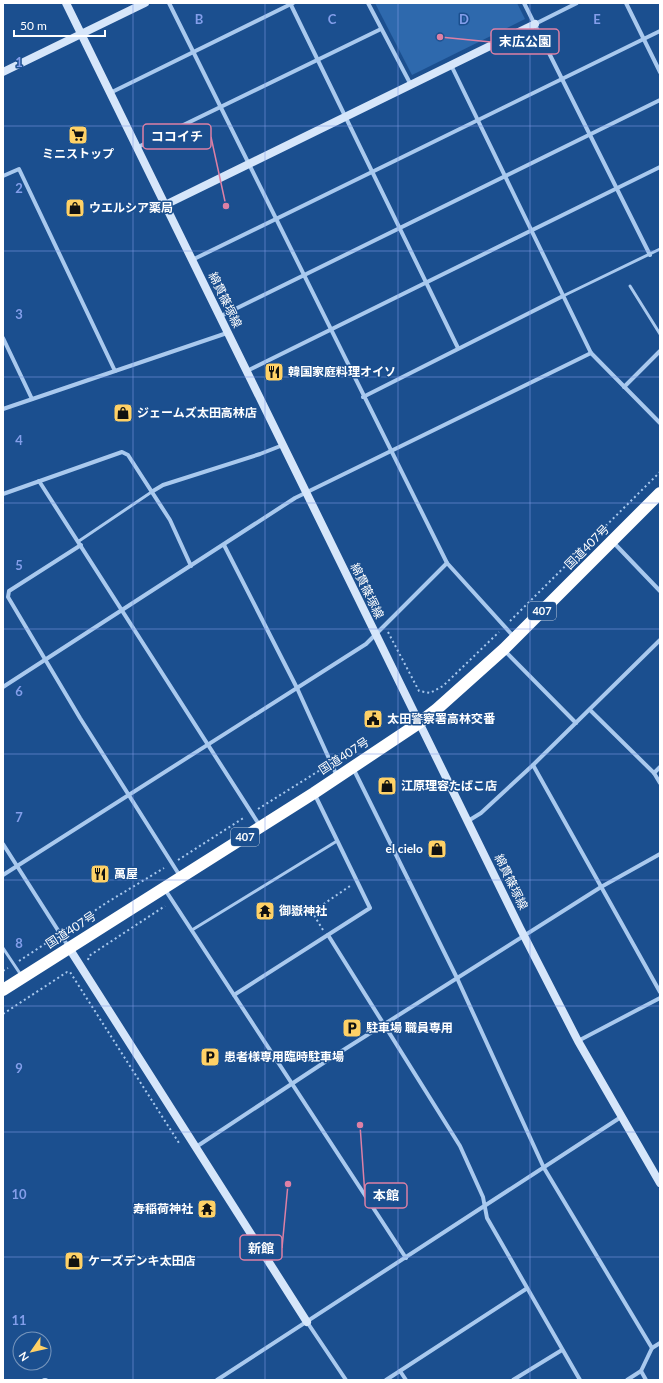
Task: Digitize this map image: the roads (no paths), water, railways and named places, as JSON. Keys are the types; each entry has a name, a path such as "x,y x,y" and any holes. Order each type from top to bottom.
{"highway":[{"name":"国道407号","path":"3,990 353,768 419,723 437,709 504,649 660,493"}],"main road":[{"name":"綿貫篠塚線","path":"66,3 523,936 578,1041 660,1183"},
{"path":"3,72 146,3"},
{"path":"165,205 248,163 535,24"},
{"path":"69,948 307,1322"}],"street":[{"path":"168,3 390,452 447,563 515,638"},
{"path":"110,93 291,3 458,348"},
{"path":"368,3 410,85"},
{"path":"524,3 561,80 650,255"},
{"path":"535,24 577,3"},
{"path":"626,3 660,72"},
{"path":"136,148 381,29"},
{"path":"192,260 660,31"},
{"path":"451,65 591,352 660,423"},
{"path":"220,317 660,100"},
{"path":"247,371 660,167"},
{"path":"3,176 19,169 115,371"},
{"path":"363,396 564,296"},
{"path":"3,409 227,333"},
{"path":"3,338 32,399"},
{"path":"624,387 660,351"},
{"path":"3,687 306,493 591,352"},
{"path":"153,490 162,485 260,454 283,444"},
{"path":"3,494 122,452 128,455 153,490 170,520 191,566"},
{"path":"39,481 260,826"},
{"path":"612,541 660,590"},
{"path":"80,543 8,591 8,597 44,660 180,877"},
{"path":"224,545 297,688 338,777"},
{"path":"3,875 366,644 447,563"},
{"path":"468,821 481,813 534,765 660,640"},
{"path":"504,649 576,724"},
{"path":"590,710 654,773 660,783"},
{"path":"534,765 660,992"},
{"path":"654,773 660,767"},
{"path":"353,768 457,978 544,1168 652,1348"},
{"path":"234,995 370,908 314,793"},
{"path":"3,844 69,948"},
{"path":"195,1147 523,936 601,887 660,854"},
{"path":"164,888 406,1258"},
{"path":"328,935 460,1146 483,1197 487,1218 526,1289 580,1380"},
{"path":"578,1041 660,998"},
{"path":"217,1380 485,1207 621,1117"},
{"path":"386,1380 526,1289"},
{"path":"307,1322 346,1380"},
{"path":"627,1380 641,1371 652,1348 660,1343"},
{"path":"513,1380 562,1350"},
{"path":"400,1371 406,1380"},
{"path":"641,1371 646,1380"}],"lane":[{"path":"564,296 660,249"},
{"path":"630,286 660,334"},
{"path":"80,543 153,490"},
{"path":"192,930 337,841"},
{"path":"3,948 23,978"}],"place":[{"name":"末広公園","path":"440,37"},
{"name":"ミニストップ","path":"78,135"},
{"name":"ココイチ","path":"226,206"},
{"name":"ウエルシア薬局","path":"75,208"},
{"name":"韓国家庭料理オイソ","path":"274,372"},
{"name":"ジェームズ太田高林店","path":"123,413"},
{"name":"太田警察署高林交番","path":"373,719"},
{"name":"江原理容たばこ店","path":"387,786"},
{"name":"el cielo","path":"437,849"},
{"name":"萬屋","path":"100,874"},
{"name":"御嶽神社","path":"265,911"},
{"name":"駐車場 職員専用","path":"352,1028"},
{"name":"患者様専用臨時駐車場","path":"210,1057"},
{"name":"本館","path":"360,1125"},
{"name":"新館","path":"288,1184"},
{"name":"寿稲荷神社","path":"207,1209"},
{"name":"ケーズデンキ太田店","path":"74,1261"}]}
